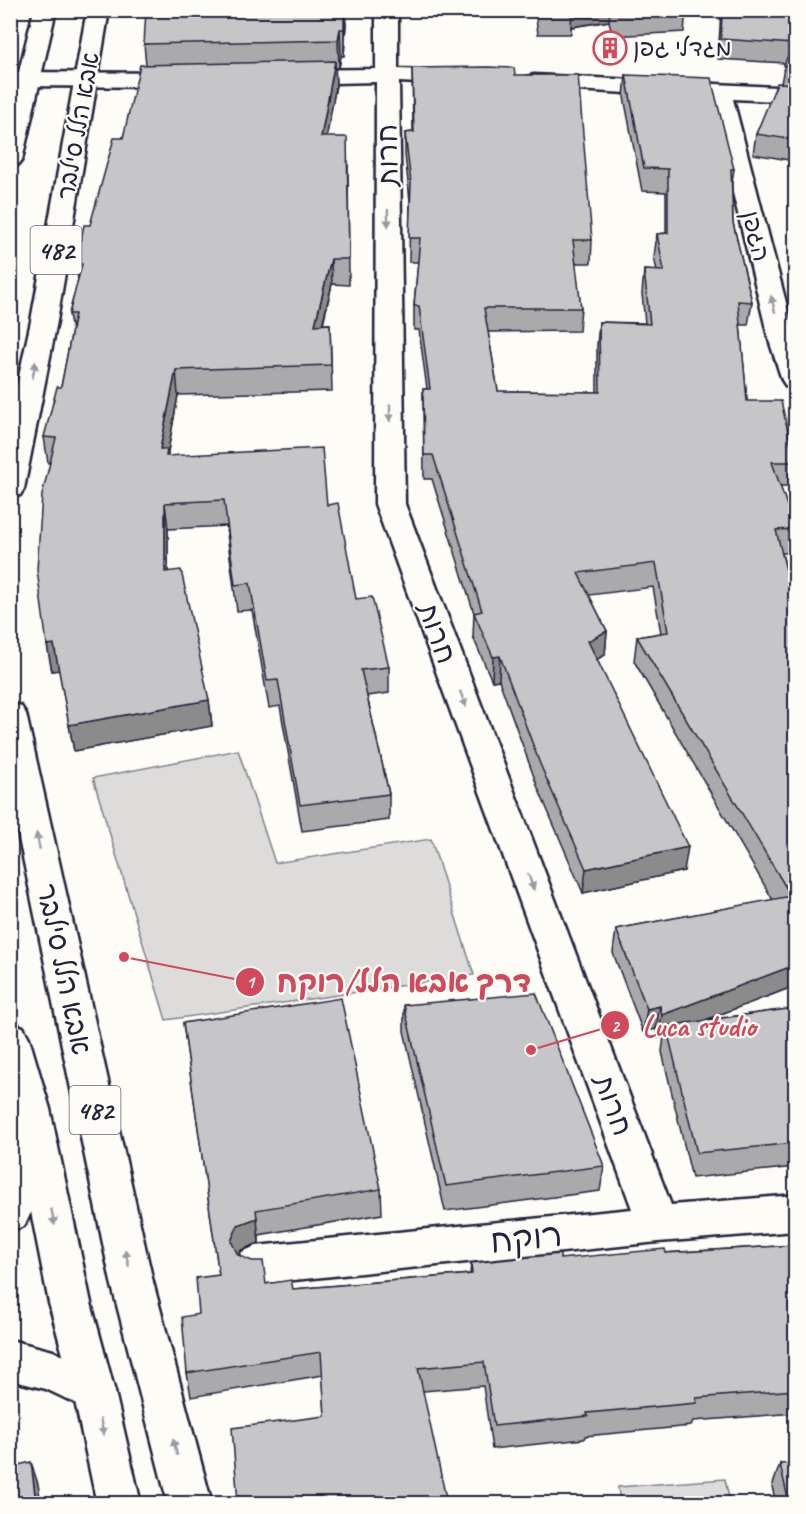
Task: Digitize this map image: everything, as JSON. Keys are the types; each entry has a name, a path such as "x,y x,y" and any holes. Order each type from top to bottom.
{"street":[{"name":"אבא הלל סילבר","path":"10,160 20,79 45,10"},
{"name":"אבא הלל סילבר","path":"10,489 44,321 98,10"},
{"name":"חרות","path":"387,10 390,504 658,1224"},
{"path":"270,78 386,75 482,80"},
{"path":"20,79 201,80"},
{"path":"518,81 795,95"},
{"name":"הגפן","path":"720,91 781,337 795,380"},
{"name":"אבא הלל סילבר","path":"10,714 132,1282 190,1503"},
{"name":"482","path":"10,1038 31,1109 70,1303 94,1392 119,1503"},
{"path":"10,1213 18,1201 27,1161 31,1109"},
{"name":"רוקח","path":"256,1265 658,1224 795,1214"},
{"path":"10,1360 53,1371 94,1392"}],"shaded area":[{"path":"238,750 275,863 431,839 474,975 166,1020 93,778"},
{"path":"725,1479 730,1503 620,1503 618,1487"}],"building":[{"path":"146,10 344,10 344,29 340,29 338,40 144,44"},
{"path":"722,10 795,10 795,66 784,65 793,44 721,39"},
{"path":"335,61 321,137 347,137 349,259 331,259 315,325 330,324 331,365 176,370 160,449 167,449 166,456 322,448 327,505 338,503 356,599 372,597 389,667 361,670 389,794 300,805 278,680 267,681 250,583 235,585 224,500 165,503 165,572 181,570 209,700 69,725 54,644 47,645 37,570 42,495 56,438 44,437 57,387 61,387 75,314 69,314 82,264 76,264 84,225 90,225 114,138 123,138 140,65"},
{"path":"412,68 514,68 515,75 578,75 592,240 573,240 581,308 484,308 498,391 600,392 599,322 650,324 644,270 664,271 657,234 668,233 668,169 644,168 626,75 711,78 734,169 731,169 733,223 752,302 738,301 747,401 781,401 795,462 772,462 795,529 776,530 795,606 795,965 662,1015 660,1006 647,1009 616,929 791,896 637,637 668,632 656,563 578,573 607,631 588,641 688,847 586,869 540,764 500,656 493,657 474,613 482,611 433,455 424,455 423,389 430,389 419,306 414,306 420,238 409,238 411,183 405,133 414,132"},
{"path":"777,83 795,84 795,140 756,134"},
{"path":"536,993 604,1166 446,1186 404,1005"},
{"path":"341,998 381,1189 256,1210 257,1218 238,1225 231,1241 238,1255 252,1261 263,1261 266,1284 291,1280 293,1289 472,1274 471,1263 560,1254 560,1259 665,1249 666,1253 795,1245 795,1390 696,1398 697,1403 587,1413 588,1416 494,1426 484,1362 418,1368 447,1503 238,1503 232,1428 325,1416 321,1352 187,1373 182,1317 199,1314 196,1278 219,1275 183,1023"},
{"path":"795,1008 795,1143 697,1153 666,1026"},
{"path":"31,1462 36,1503 10,1503 10,1467"},
{"path":"795,1463 795,1503 789,1503 780,1464"},
{"path":"599,1500 600,1503 557,1503"}],"place":[{"name":"מגדלי גפן","path":"610,48"},
{"name":"דרך אבא הלל/רוקח","path":"124,957"},
{"name":"Luca studio","path":"531,1050"}]}
